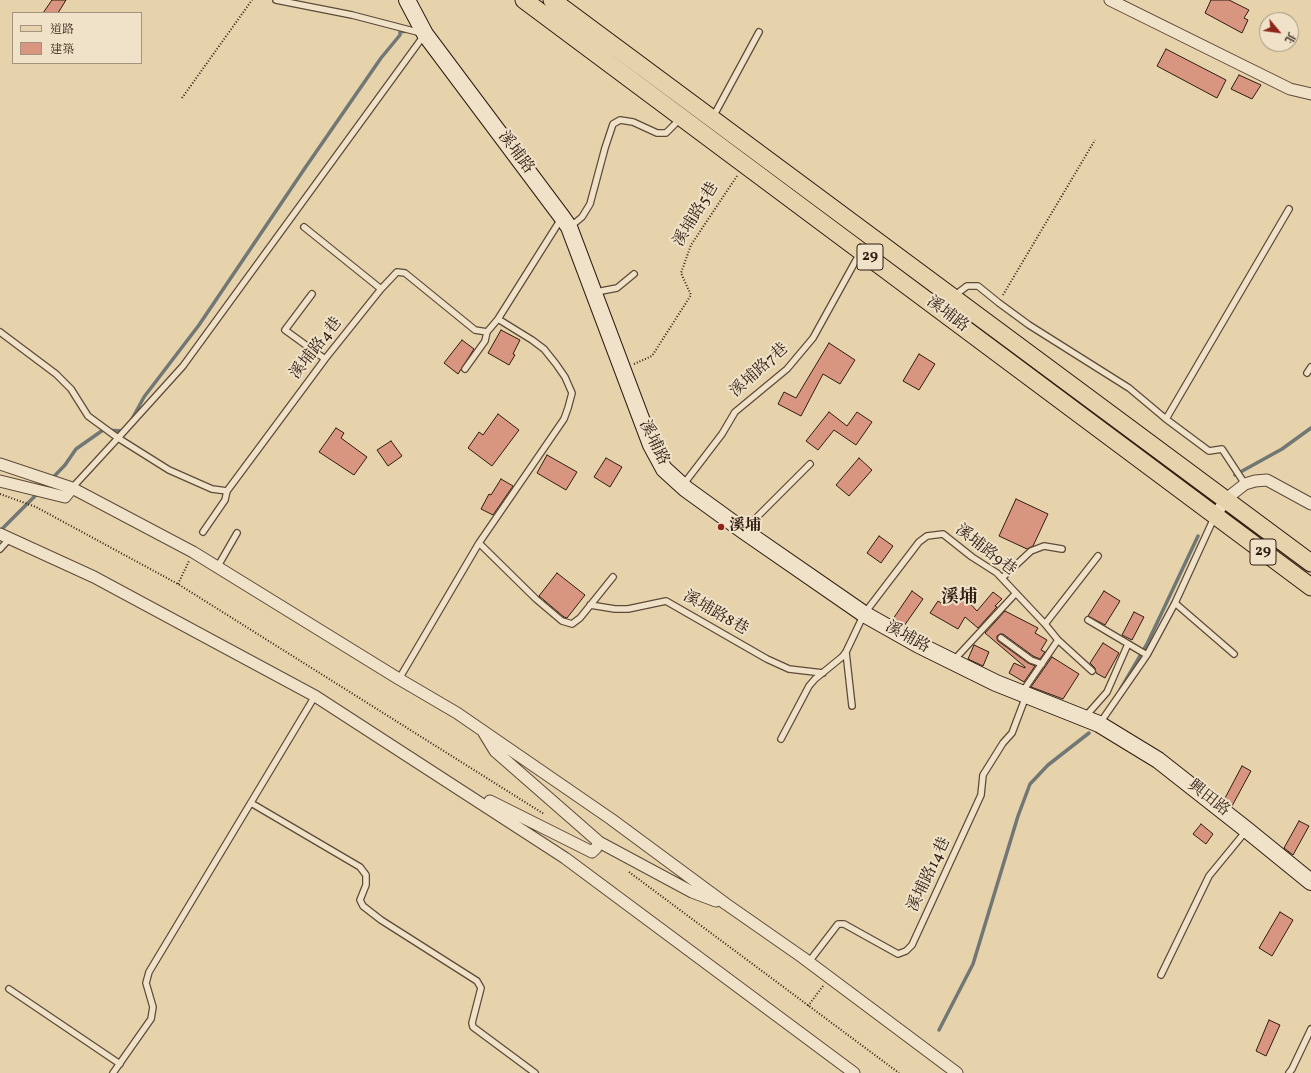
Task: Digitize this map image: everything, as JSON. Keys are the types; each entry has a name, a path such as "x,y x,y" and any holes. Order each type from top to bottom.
{"main road":[{"name":"溪埔路","path":"524,0 1215,516"},
{"name":"溪埔路","path":"552,0 1226,499"},
{"name":"29","path":"1226,499 1311,562"},
{"name":"29","path":"1215,516 1311,587"}],"street":[{"name":"溪埔路","path":"407,0 425,34 566,222 651,445 664,469 682,486 744,531 864,614 919,646 952,662 1024,695 1099,724"},
{"path":"1110,0 1290,89 1311,94"},
{"path":"0,464 72,488 193,552 480,728 612,819 957,1073"},
{"path":"1215,516 1226,499 1245,484 1267,480 1311,504"},
{"path":"0,481 65,497 72,488"},
{"path":"5,536 94,577 315,696 565,858 854,1073"},
{"name":"興田路","path":"1099,724 1158,760 1311,882"},
{"path":"480,728 495,751 599,842 692,892 726,904"},
{"path":"463,791 487,800 592,852 599,842"}],"lane":[{"path":"72,488 183,366 425,34 352,15 276,0"},
{"path":"712,119 760,32"},
{"path":"465,369 485,341 487,332 498,319 566,222 582,217 590,204 604,148 613,124 620,120 633,122 657,134 666,133 681,117"},
{"path":"1166,419 1289,209"},
{"path":"304,227 380,289"},
{"name":"溪埔路7巷","path":"682,486 722,434 735,412 787,369 813,338 861,251"},
{"name":"溪埔路4巷","path":"203,532 225,500 227,491 325,359 380,289 397,272 405,273 475,330 487,332"},
{"path":"593,292 617,288 634,274"},
{"path":"952,297 967,286 978,286 1029,326 1129,388 1166,419 1209,451 1222,448 1245,484"},
{"path":"312,294 285,330 325,359"},
{"path":"399,679 480,543 564,419 572,393 565,377 544,349 498,319"},
{"path":"0,332 56,374 71,389 88,416 118,438 169,470 212,490 227,491"},
{"path":"1307,373 1311,367"},
{"path":"744,531 810,464"},
{"path":"1099,724 1145,654 1175,603 1215,516"},
{"path":"218,566 237,533"},
{"name":"溪埔路9巷","path":"846,652 864,614 919,542 927,536 942,534 972,557 997,573 1058,640 1092,671"},
{"path":"0,549 5,536"},
{"path":"480,543 536,599 562,621 572,624 580,618 613,577"},
{"path":"1002,578 1031,551 1044,546 1062,549"},
{"path":"1045,624 1098,556"},
{"path":"952,662 1016,593"},
{"name":"溪埔路8巷","path":"590,605 615,609 628,609 666,601 767,659 789,669 823,673"},
{"path":"1175,603 1234,654"},
{"path":"1088,620 1145,654"},
{"path":"1002,638 1024,656 1042,664"},
{"path":"1024,695 1058,640"},
{"path":"1083,718 1107,692 1130,646"},
{"path":"781,739 809,686 846,652"},
{"path":"846,652 852,706"},
{"name":"溪埔路14巷","path":"808,963 838,924 844,924 898,954 906,951 912,945 981,795 983,775 1003,742 1012,733 1024,695"},
{"path":"113,1073 151,1019 153,1008 146,983 149,972 315,696"},
{"path":"250,804 360,867 366,875 366,885 360,900 363,906 381,920 477,981 481,988 472,1023 473,1027 535,1073"},
{"path":"1161,975 1209,876 1247,830"},
{"path":"9,988 120,1064"},
{"path":"1289,1073 1311,1029"}],"path":[{"path":"182,98 252,0"},
{"path":"999,303 1095,140"},
{"name":"溪埔路5巷","path":"622,369 652,356 691,295 681,273 692,244 744,164"},
{"path":"0,494 36,507 178,584 545,815"},
{"path":"178,584 193,552"},
{"path":"627,871 899,1073"},
{"path":"808,1006 829,978"}],"building":[{"path":"52,0 66,0 59,12 44,12"},
{"path":"1211,0 1229,0 1249,10 1244,18 1248,20 1242,33 1205,13"},
{"path":"1166,49 1226,80 1217,98 1157,66"},
{"path":"1239,75 1261,85 1252,99 1231,89"},
{"path":"501,330 520,340 513,354 515,355 509,365 488,353"},
{"path":"462,340 474,349 458,374 444,363"},
{"path":"829,343 855,360 840,384 823,374 801,416 778,404 784,392 796,398"},
{"path":"919,354 935,364 919,390 903,381"},
{"path":"829,412 847,426 857,412 872,422 856,445 834,430 818,450 806,441"},
{"path":"498,414 519,430 492,466 468,448 479,432 483,435"},
{"path":"336,428 344,433 341,438 367,457 354,475 319,452"},
{"path":"391,441 402,456 388,466 377,450"},
{"path":"547,455 577,472 566,490 537,473"},
{"path":"606,458 622,467 610,487 594,477"},
{"path":"859,458 872,470 849,496 836,485"},
{"path":"501,479 513,486 493,515 481,509 489,494 491,495"},
{"path":"1016,499 1048,514 1033,546 1027,549 999,536"},
{"path":"879,536 893,546 881,563 867,553"},
{"path":"557,573 585,595 567,618 539,596"},
{"path":"956,588 977,611 993,592 1002,599 995,606 997,607 978,628 965,617 958,629 930,613 938,601 941,603"},
{"path":"912,591 923,599 904,626 893,619"},
{"path":"1104,591 1120,601 1105,625 1088,616"},
{"path":"1005,611 1038,628 1035,633 1047,640 1041,650 1045,652 1040,659 1033,656 1003,634 997,636 998,641 1028,663 1035,666 1024,682 1009,673 1014,663 1025,667 985,633"},
{"path":"1134,612 1144,617 1132,640 1122,635"},
{"path":"1103,643 1119,653 1105,678 1096,673 1095,668 1090,663"},
{"path":"974,645 989,652 983,666 968,659"},
{"path":"1052,657 1079,674 1063,699 1031,687"},
{"path":"1242,766 1251,771 1232,806 1224,800"},
{"path":"1299,821 1309,826 1293,855 1284,848"},
{"path":"1201,824 1213,834 1206,844 1193,834"},
{"path":"1280,912 1293,920 1272,956 1259,948"},
{"path":"1269,1020 1280,1025 1266,1056 1256,1051"}],"waterway":[{"path":"132,419 144,397 199,325 381,58 400,35 400,32 408,31"},
{"path":"1235,475 1282,449 1311,428"},
{"path":"42,489 65,465 76,449 103,430 125,431"},
{"path":"0,531 38,493"},
{"path":"1120,690 1147,644 1198,536"},
{"path":"939,1030 973,964 1018,816 1030,784 1048,765 1089,733"}],"place":[{"name":"溪埔","path":"721,527"}],"district":[{"name":"溪埔","path":"959,599"}]}
